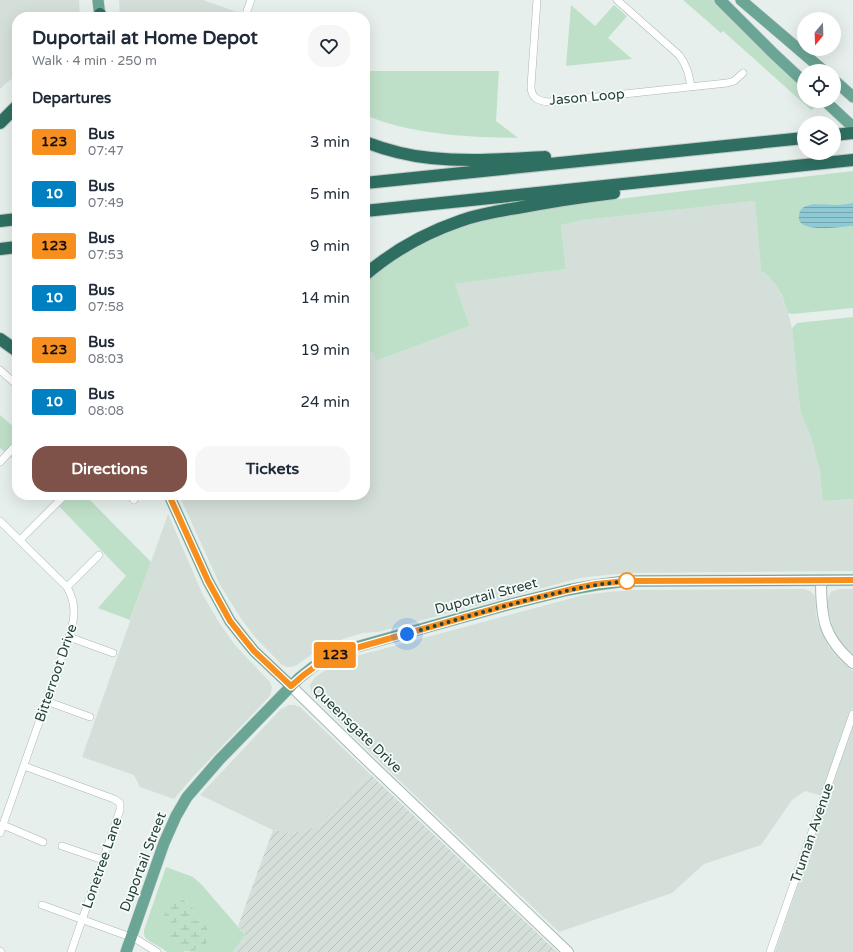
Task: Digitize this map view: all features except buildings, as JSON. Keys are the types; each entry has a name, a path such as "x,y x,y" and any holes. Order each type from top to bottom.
{"highway":[{"path":"0,123 12,111"},
{"path":"841,134 853,133"},
{"path":"370,182 797,139"},
{"path":"370,144 405,154 446,159 466,160 577,156 620,157"},
{"path":"370,210 853,160"},
{"path":"370,271 414,240 441,228 479,215 564,200 676,186 705,176"},
{"path":"0,221 12,220"},
{"path":"0,249 12,248"},
{"path":"0,339 12,347"}],"main road":[{"path":"98,0 100,12"},
{"path":"720,0 772,53 797,76"},
{"path":"741,0 816,64"},
{"path":"841,86 853,97"},
{"path":"833,108 853,127"},
{"name":"Queensgate Drive","path":"171,500 208,581 230,621 254,651 291,686"},
{"name":"Duportail Street","path":"126,952 164,843 176,816 187,797 220,759 291,686 313,667 327,658 342,652 507,605 585,586 627,581 853,580"}],"street":[{"path":"247,11 251,0"},
{"name":"Jason Loop","path":"537,0 531,86 532,94 538,100 549,102 727,83 734,81 743,74"},
{"path":"617,0 679,55 687,68 691,87"},
{"path":"0,370 12,381"},
{"path":"0,462 12,449"},
{"path":"20,540 60,500"},
{"name":"Bitterroot Drive","path":"0,521 67,586 72,596 75,613 73,626 24,766 3,819 0,833"},
{"path":"67,586 99,555"},
{"path":"821,580 822,611 826,627 836,646 853,663"},
{"path":"69,637 113,654"},
{"name":"Queensgate Drive","path":"291,686 372,766 568,952"},
{"path":"46,701 90,717"},
{"name":"Truman Avenue","path":"770,952 853,714"},
{"name":"Lonetree Lane","path":"24,766 114,799 120,803 120,810 71,952"},
{"path":"3,819 43,842"},
{"path":"62,846 103,860"},
{"path":"42,905 132,937 157,952"}],"shaded area":[{"path":"0,0 79,0 80,12 12,12 12,79 0,89"},
{"path":"119,0 203,0 237,12 120,12"},
{"path":"755,201 761,271 770,278 778,288 788,313 792,328 801,413 811,437 820,472 822,497 827,501 853,499 853,571 631,573 580,578 378,632 363,633 349,637 327,645 297,665 287,667 282,665 255,637 242,620 220,585 181,500 370,500 370,353 373,352 376,361 470,326 455,284 566,269 561,225 584,220"},
{"path":"168,514 202,593 218,621 235,645 270,682 272,688 267,699 174,799 140,787 134,775 82,757"},
{"path":"804,589 810,591 815,596 818,623 829,647 840,660 853,671 853,707 822,796 805,791 792,800 761,845 704,864 672,893 559,932 382,764 314,696 311,691 310,685 315,677 332,666 349,658 584,595 634,590"},
{"path":"839,589 853,589 853,655 847,650 834,631 828,610 828,598 831,592"},
{"path":"289,705 300,707 370,774 323,823 308,830 291,833 273,830 200,795 281,709"},
{"path":"853,725 853,952 775,952"},
{"path":"370,774 557,952 233,952 245,935 238,926 273,830 291,833 308,830 323,823"}],"green space":[{"path":"683,0 714,0 797,80 797,97 723,31 721,33"},
{"path":"571,5 595,26 614,5 627,16 608,38 632,59 566,66"},
{"path":"370,71 499,71 496,121 518,138 440,134 383,122 370,117"},
{"path":"853,171 853,308 792,314 788,313 778,288 770,278 761,271 755,201 584,220 561,225 566,269 455,284 470,326 376,361 373,352 370,353 370,278 391,261 415,245 445,233 477,222 519,212"},
{"path":"853,317 853,499 827,501 823,500 822,497 820,472 811,437 801,413 792,328 797,323"},
{"path":"0,415 12,426 12,459 0,448"},
{"path":"54,500 90,500 151,562 130,620 98,608 126,576"},
{"path":"166,867 193,877 202,885 245,935 233,952 192,952 199,946 206,944 178,947 185,952 167,952 147,939 144,930","holes":["180,897 193,908 194,915 183,919"]},
{"path":"174,897 180,897 193,908 194,916 172,924 166,923 163,920 165,913"},
{"path":"199,920 202,921 208,930 206,944 202,947 199,946 192,952 183,951 167,939 166,935 169,929 181,924"}],"water":[{"path":"853,203 853,226 821,228 804,225 800,221 800,212 805,206"}],"bus line":[{"name":"123","path":"171,500 208,581 230,621 254,651 291,686 313,667 327,658 356,647 507,605 585,586 627,581 853,580"}],"route":[{"path":"407,634 507,605 572,589 596,584 627,581"}]}
